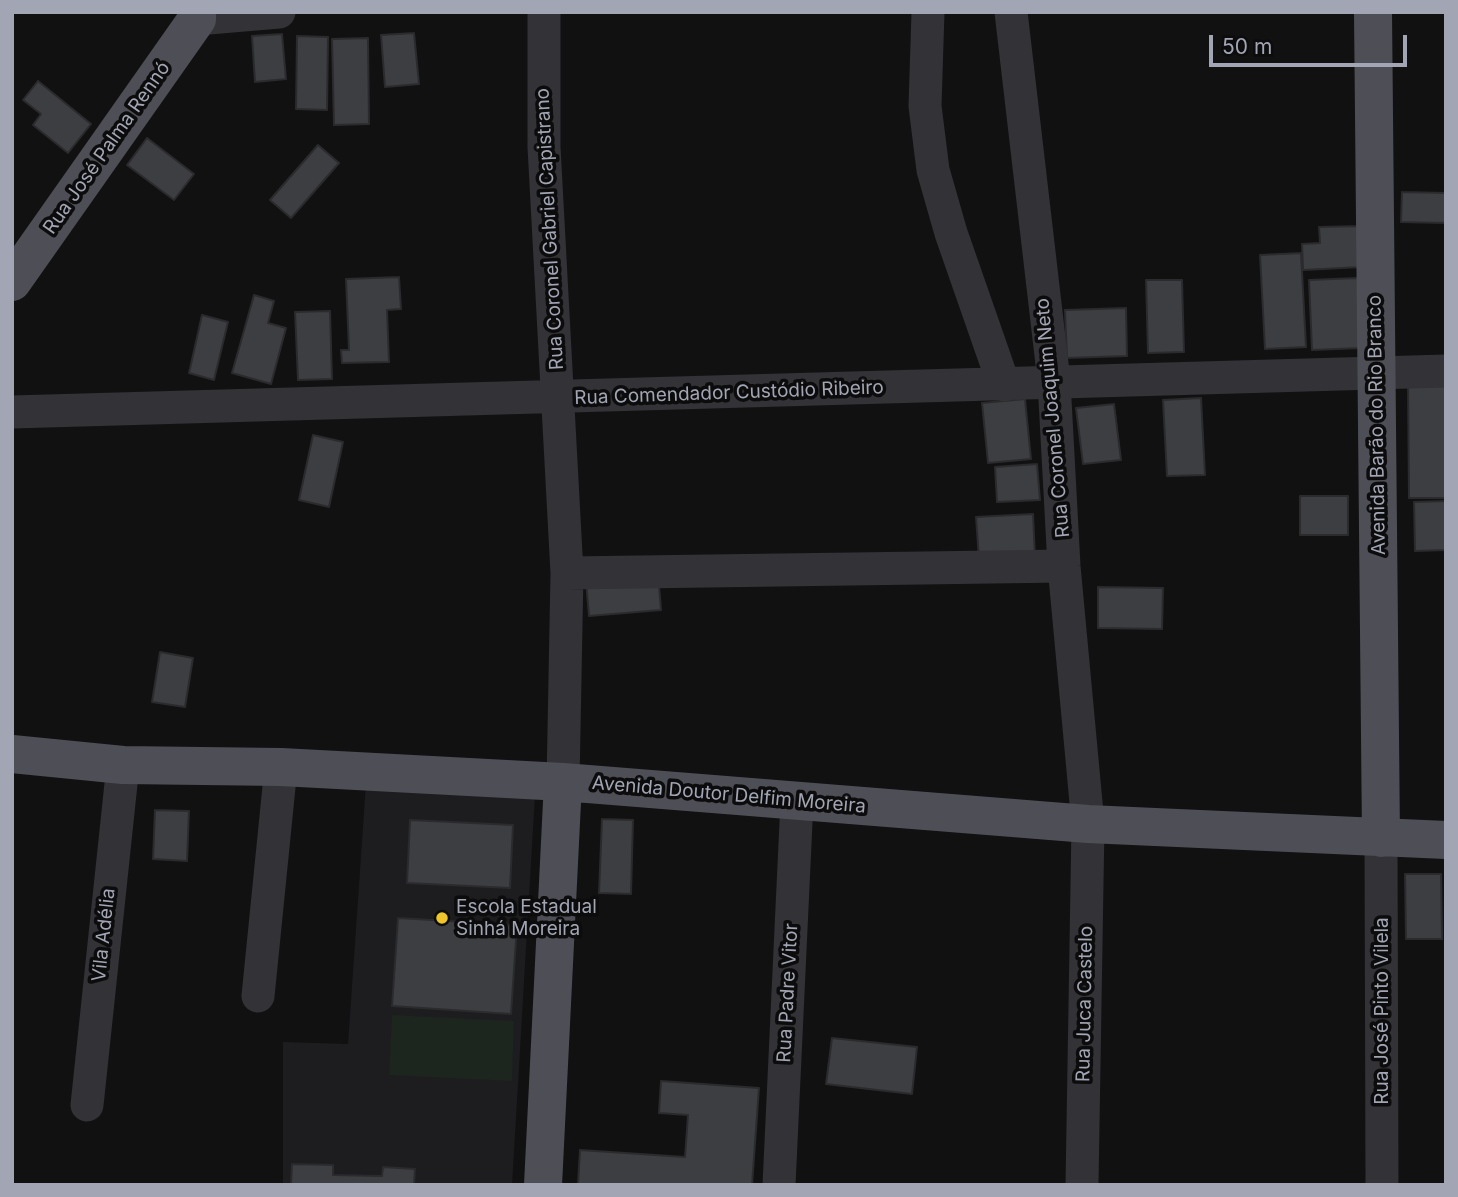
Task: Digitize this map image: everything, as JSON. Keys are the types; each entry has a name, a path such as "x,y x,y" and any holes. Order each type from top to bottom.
{"main road":[{"name":"Avenida Barão do Rio Branco","path":"1373,12 1381,838"},
{"name":"Rua José Palma Rennó","path":"12,282 197,16"},
{"name":"Avenida Doutor Delfim Moreira","path":"12,754 123,765 281,766 563,782 1088,824 1446,840"},
{"path":"543,1185 563,782"}],"street":[{"path":"197,16 279,12"},
{"name":"Rua Coronel Gabriel Capistrano","path":"544,12 544,147 567,573 563,782"},
{"path":"928,12 925,106 933,170 951,233 1004,385"},
{"name":"Rua Coronel Joaquim Neto","path":"1011,12 1054,380 1064,566 1088,824"},
{"name":"Rua Comendador Custódio Ribeiro","path":"12,412 1004,385 1054,380 1446,371"},
{"path":"567,573 1064,566"},
{"name":"Vila Adélia","path":"87,1105 123,765"},
{"path":"257,996 281,766"},
{"name":"Rua Padre Vitor","path":"779,1185 797,801"},
{"name":"Rua Juca Castelo","path":"1082,1185 1088,824"},
{"name":"Rua José Pinto Vilela","path":"1381,838 1382,1185"}],"shaded area":[{"name":"Escola Estadual Sinhá Moreira","path":"366,784 535,795 512,1185 283,1185 283,1042 348,1044"},
{"path":"392,1015 514,1021 512,1081 389,1075"}],"building":[{"path":"414,33 419,84 385,87 381,35"},
{"path":"282,34 286,79 255,82 252,36"},
{"path":"297,36 328,37 327,110 296,109"},
{"path":"368,38 369,124 334,125 332,39"},
{"path":"38,81 91,124 68,153 33,125 41,114 23,100"},
{"path":"147,138 194,174 174,200 127,165"},
{"path":"318,145 339,163 291,218 270,200"},
{"path":"1402,192 1446,193 1446,223 1401,222"},
{"path":"1360,226 1362,267 1303,270 1302,244 1320,243 1319,227"},
{"path":"1301,253 1306,347 1265,349 1260,255"},
{"path":"399,277 401,309 387,310 389,362 342,363 341,350 349,350 346,279"},
{"path":"1358,278 1361,348 1312,350 1309,280"},
{"path":"1146,280 1182,280 1184,352 1148,353"},
{"path":"254,295 274,301 268,323 286,328 271,384 232,373"},
{"path":"1126,308 1127,356 1067,358 1065,310"},
{"path":"330,311 332,379 298,380 295,312"},
{"path":"202,315 228,322 214,380 189,373"},
{"path":"1408,381 1446,381 1446,498 1409,498"},
{"path":"1201,398 1205,475 1167,476 1163,400"},
{"path":"1025,399 1031,459 988,463 982,403"},
{"path":"1114,404 1121,460 1083,464 1076,408"},
{"path":"313,435 343,442 329,507 299,500"},
{"path":"1037,464 1040,500 997,502 995,467"},
{"path":"1300,496 1348,496 1348,535 1300,535"},
{"path":"1446,501 1446,550 1415,551 1414,502"},
{"path":"1033,514 1035,557 979,559 976,517"},
{"path":"658,574 661,610 589,616 586,581"},
{"path":"1098,587 1163,588 1162,629 1098,628"},
{"path":"160,652 193,658 185,707 152,702"},
{"path":"155,810 189,811 187,861 153,859"},
{"path":"602,819 633,820 631,894 599,893"},
{"path":"410,820 513,825 510,888 407,883"},
{"path":"1405,874 1441,874 1442,939 1406,939"},
{"path":"398,918 517,925 511,1014 392,1006"},
{"path":"832,1038 917,1047 912,1094 826,1084"},
{"path":"661,1081 759,1088 752,1185 578,1185 580,1150 685,1157 688,1115 659,1113"},
{"path":"292,1164 333,1165 333,1175 382,1176 383,1167 415,1169 414,1185 291,1185"}],"place":[{"name":"Escola Estadual Sinhá Moreira","path":"442,918"}]}
